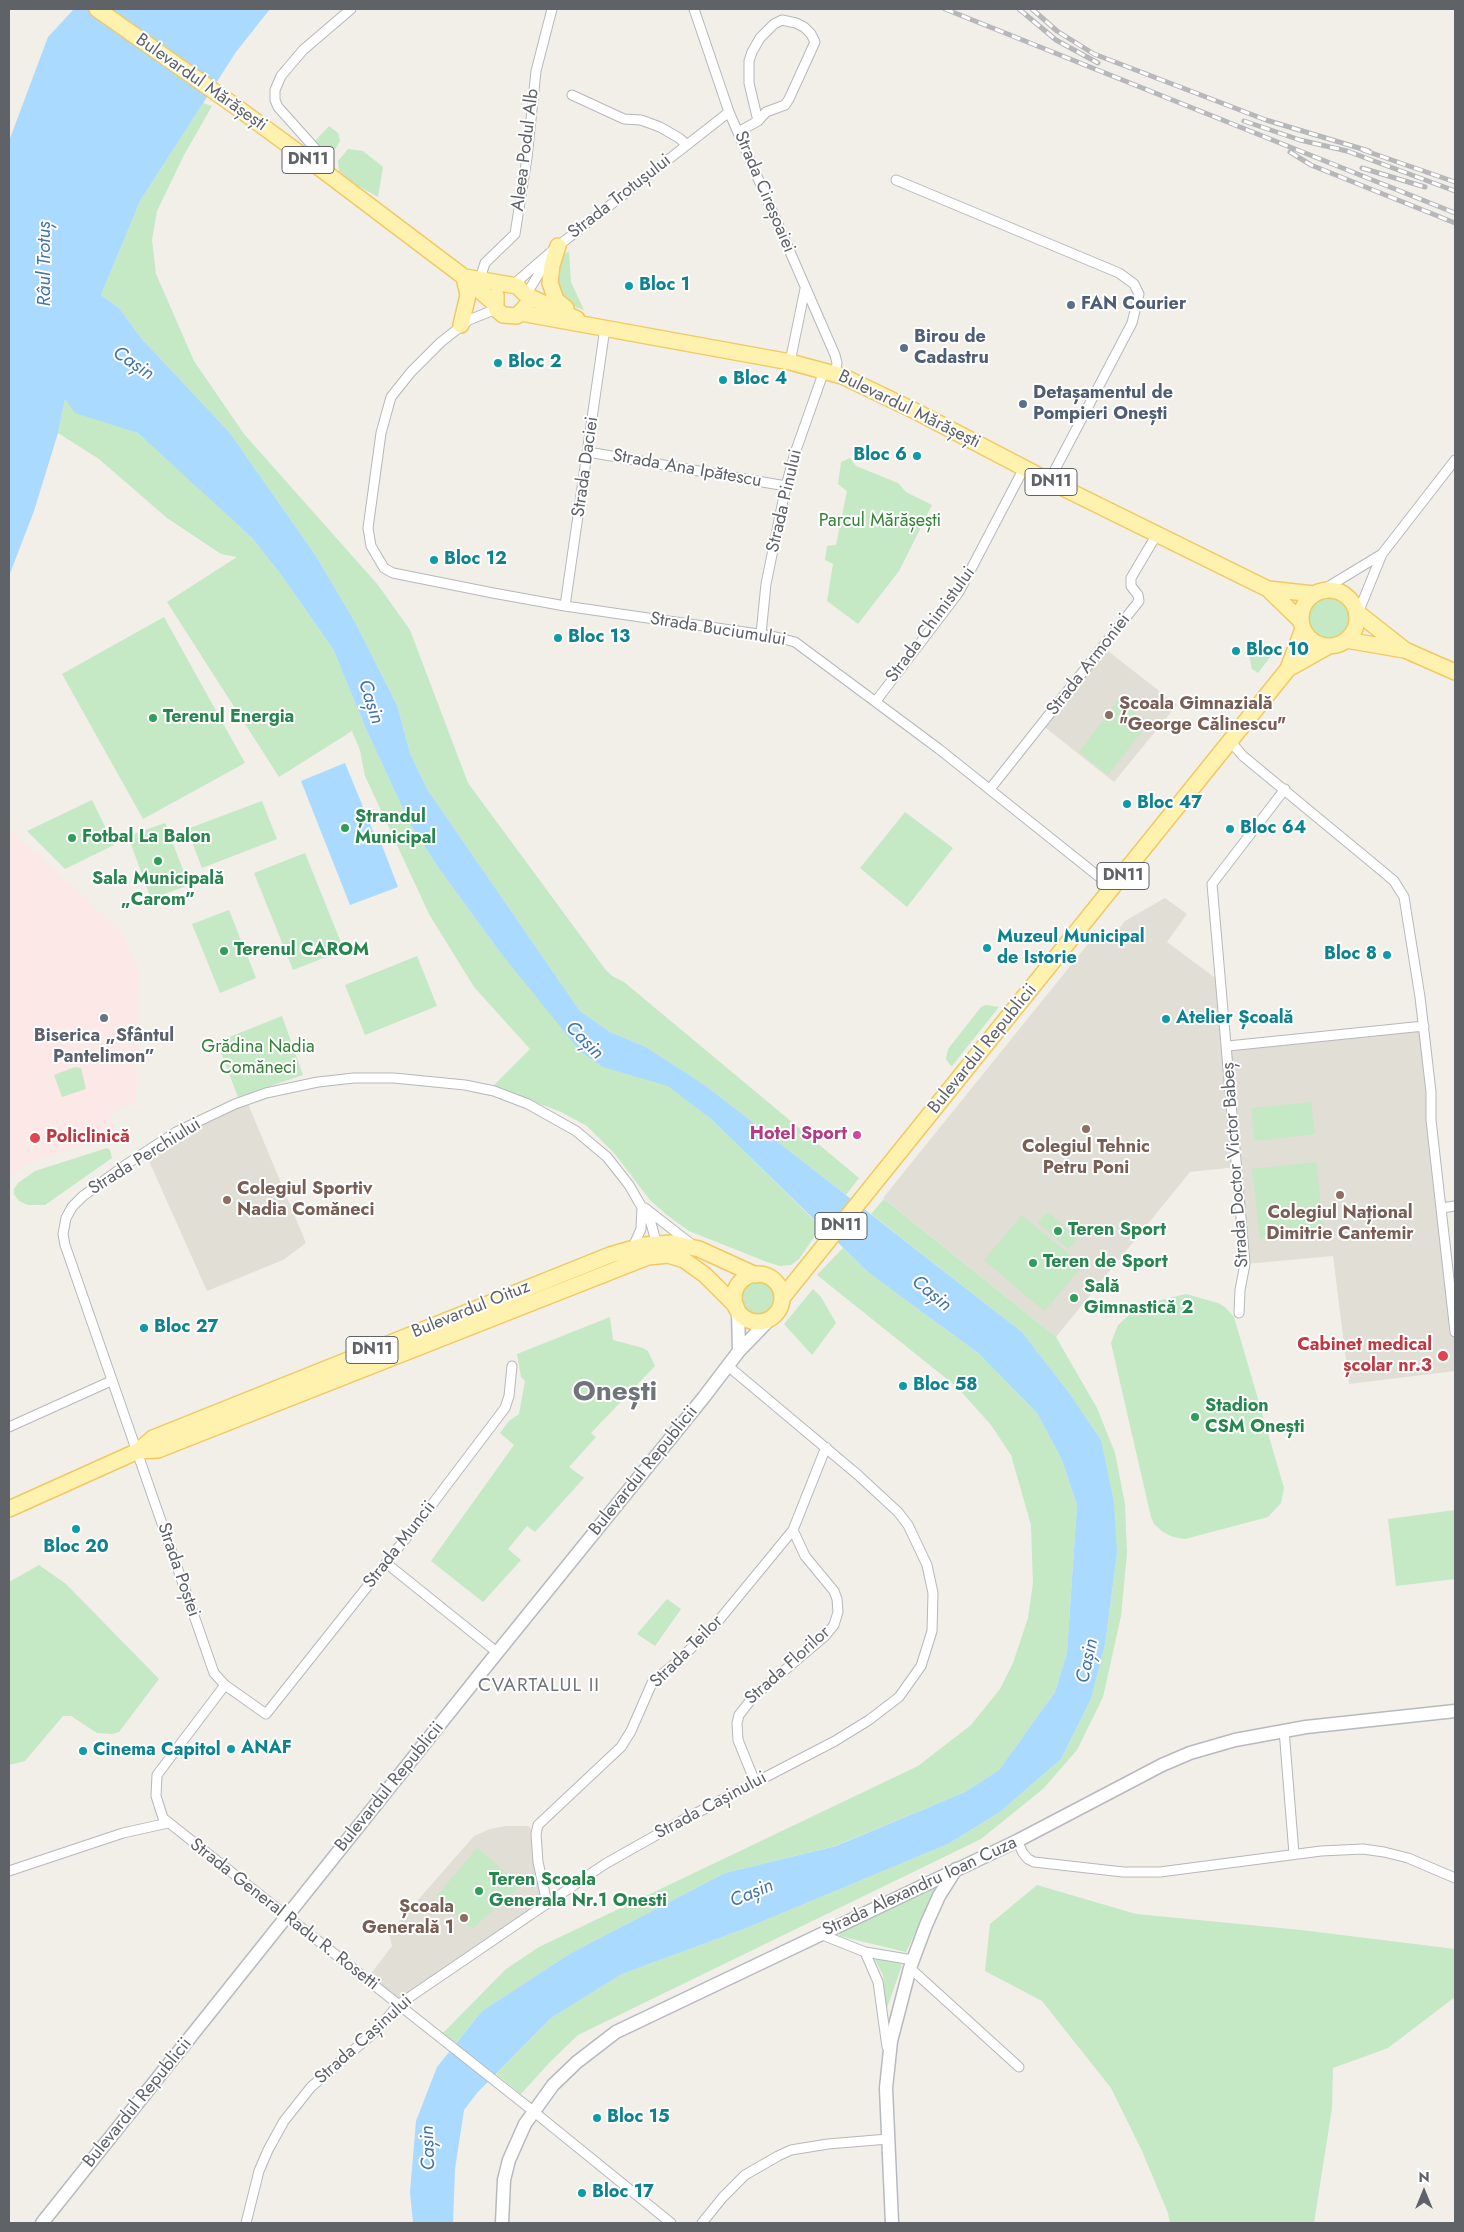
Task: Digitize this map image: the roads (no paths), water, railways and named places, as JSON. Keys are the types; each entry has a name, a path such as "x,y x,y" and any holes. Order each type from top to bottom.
{"main road":[{"name":"Bulevardul Mărășești","path":"97,9 235,106 464,277 496,306"},
{"path":"555,250 550,271 550,283 556,300 566,308 605,328"},
{"name":"DN11","path":"464,277 520,287 526,295 589,325"},
{"path":"461,325 468,295 464,277"},
{"path":"496,306 495,296 499,290 511,285"},
{"path":"521,314 526,306 526,295"},
{"name":"DN11","path":"496,306 508,317 521,314"},
{"name":"Bulevardul Mărășești","path":"521,314 790,362 830,372 917,412 1049,481 1268,589 1302,625"},
{"name":"Bulevardul Mărășești","path":"1268,589 1318,592"},
{"name":"DN11","path":"1288,669 1302,625 1304,606 1318,592 1338,591 1345,595 1354,605 1358,614"},
{"path":"1405,650 1346,640 1356,627 1358,614 1405,650 1455,672"},
{"name":"DN11","path":"1302,625 1313,641 1329,646"},
{"name":"DN11","path":"1288,669 1329,646 1346,640"},
{"name":"Bulevardul Republicii","path":"782,1298 1288,669"},
{"name":"Bulevardul Oituz","path":"9,1509 138,1451 153,1438 435,1333 614,1270 658,1249 679,1244 699,1249 762,1276"},
{"name":"Bulevardul Oituz","path":"435,1333 610,1255 632,1248 658,1249 694,1266 715,1284 737,1308"},
{"path":"610,1255 616,1261 614,1270"},
{"name":"Bulevardul Republicii","path":"762,1276 786,1274 810,1264"},
{"name":"DN11","path":"762,1276 745,1279 737,1288 737,1308 752,1322 765,1322 779,1310 782,1298"},
{"path":"762,1276 780,1287 782,1298"},
{"path":"737,1308 739,1351"},
{"name":"Bulevardul Republicii","path":"42,2223 739,1351 770,1319"},
{"name":"Strada Alexandru Ioan Cuza","path":"502,2223 502,2202 509,2160 517,2140 533,2111 553,2085 577,2062 616,2032 1017,1840 1179,1757 1222,1743 1284,1730 1455,1711"},
{"path":"892,2223 886,2088 888,2054 898,2010 912,1964 939,1896 956,1869"}],"street":[{"path":"328,163 276,104 275,90 281,76 303,50 351,9"},
{"name":"Aleea Podul Alb","path":"480,279 485,263 515,234 527,158 536,71 552,9"},
{"name":"Strada Cireșoaiei","path":"694,9 729,112 835,355 837,363 830,372"},
{"path":"738,132 758,121 766,112 785,105 814,48 815,42 804,26 782,20 774,24 760,38 752,52 749,61 750,83 758,121"},
{"path":"572,95 624,119 641,120 660,128 679,138 687,145"},
{"name":"Strada Trotușului","path":"511,285 729,112"},
{"path":"896,180 1120,273 1134,284 1139,294 1132,323 1049,481"},
{"path":"526,295 555,250"},
{"path":"790,362 805,288"},
{"path":"461,325 496,306"},
{"name":"Strada Buciumului","path":"461,325 441,342 402,382 393,393 386,414 372,496 369,535 371,546 378,560 393,573 565,606 761,634 783,638 800,645 990,789 1113,888"},
{"name":"Strada Daciei","path":"565,606 605,328"},
{"name":"Strada Pinului","path":"761,634 769,569 786,486 795,453 830,372"},
{"name":"Strada Ana Ipătescu","path":"588,452 786,486"},
{"path":"1358,614 1382,554 1455,460"},
{"name":"Strada Chimistului","path":"876,701 956,596 1024,468"},
{"name":"Strada Armoniei","path":"990,789 1076,683 1139,601 1138,595 1131,586 1131,578 1157,534"},
{"path":"1318,592 1382,554"},
{"path":"1230,741 1243,756 1382,870 1400,891 1409,921 1424,1026 1431,1092 1431,1120 1455,1332"},
{"name":"Strada Doctor Victor Babeș","path":"1239,1313 1240,1290 1246,1264 1212,883 1285,789"},
{"name":"Strada Doctor Victor Babeș","path":"1228,1046 1424,1026"},
{"name":"Strada Perchiului","path":"138,1451 111,1381 65,1245 63,1234 66,1218 72,1207 83,1196 126,1164 176,1132 246,1099 302,1085 354,1078 428,1081 464,1085 487,1090 528,1104 560,1120 587,1139 616,1168 641,1204 651,1223 658,1249"},
{"path":"632,1248 642,1222 641,1204"},
{"name":"Strada Perchiului","path":"641,1204 683,1239 699,1249"},
{"path":"1442,1208 1455,1206"},
{"name":"Strada Muncii","path":"266,1714 386,1563 505,1408 510,1392 512,1366"},
{"name":"Strada Cașinului","path":"246,2223 259,2172 268,2150 284,2121 311,2087 377,2030 398,2005 605,1864 683,1820 835,1740 892,1704 917,1675 926,1657 934,1602 931,1578 913,1533 898,1512 826,1447 728,1366"},
{"path":"9,1427 111,1381"},
{"name":"Strada Teilor","path":"547,1903 538,1862 536,1834 538,1825 621,1747 635,1722 652,1683 715,1625 793,1530 826,1447"},
{"name":"Strada Poștei","path":"138,1451 215,1675 225,1685 266,1714"},
{"name":"Strada Florilor","path":"755,1782 738,1740 737,1723 739,1715 753,1698 825,1636 834,1625 838,1612 838,1599 834,1591 805,1556 793,1530"},
{"path":"386,1563 498,1653"},
{"path":"9,1871 130,1831 168,1823 160,1813 156,1801 157,1775 225,1685"},
{"path":"1284,1730 1294,1854"},
{"name":"Strada General Radu R. Rosetti","path":"168,1823 533,2111 671,2223"},
{"path":"1017,1840 1023,1853 1034,1862 1140,1873 1194,1869 1294,1854 1346,1849 1384,1852 1408,1858 1455,1878"},
{"path":"820,1934 865,1952 912,1964 1019,2067"},
{"path":"865,1952 878,1982 888,2054"},
{"path":"702,2223 723,2197 745,2175 778,2156 792,2150 828,2144 888,2139"}],"water":[{"path":"74,9 270,9 236,52 140,201 101,295 119,308 142,339 230,433 316,556 355,622 397,705 410,753 427,789 580,1011 610,1032 646,1047 706,1086 1022,1332 1070,1394 1101,1440 1114,1503 1117,1554 1105,1645 1091,1699 1061,1759 1000,1812 948,1844 744,1929 622,1974 551,2018 477,2093 464,2110 455,2169 453,2223 413,2223 410,2192 416,2121 437,2067 482,2011 571,1953 725,1873 836,1846 965,1792 999,1770 1055,1692 1067,1653 1077,1505 1062,1460 1037,1413 978,1353 869,1273 711,1119 668,1086 603,1067 580,1051 500,952 440,870 410,824 366,729 333,649 282,576 253,539 138,433 75,413 65,399 58,433 34,511 9,576 9,141 48,37"},
{"name":"Ștrandul Municipal","path":"345,763 375,836 378,835 398,887 350,905 301,781"}],"railway":[{"path":"945,9 1455,213"},
{"path":"1019,9 1056,40 1098,63"},
{"path":"1032,9 1057,31 1094,54 1266,120 1369,151"},
{"path":"1244,121 1300,140 1347,151 1455,191"},
{"path":"1363,150 1455,182"},
{"path":"1290,152 1311,165 1455,223"},
{"path":"1362,168 1425,187"}],"place":[{"name":"Bloc 1","path":"629,286"},
{"name":"FAN Courier","path":"1071,305"},
{"name":"Birou de Cadastru","path":"904,348"},
{"name":"Bloc 2","path":"498,363"},
{"name":"Bloc 4","path":"723,380"},
{"name":"Detașamentul de Pompieri Onești","path":"1023,404"},
{"name":"Bloc 6","path":"917,456"},
{"name":"Bloc 12","path":"434,560"},
{"name":"Bloc 13","path":"558,638"},
{"name":"Bloc 10","path":"1236,651"},
{"name":"Școala Gimnazială \"George Călinescu\"","path":"1109,715"},
{"name":"Terenul Energia","path":"153,718"},
{"name":"Bloc 47","path":"1127,804"},
{"name":"Ștrandul Municipal","path":"345,828"},
{"name":"Bloc 64","path":"1230,829"},
{"name":"Fotbal La Balon","path":"72,838"},
{"name":"Sala Municipală „Carom”","path":"158,861"},
{"name":"Muzeul Municipal de Istorie","path":"987,948"},
{"name":"Terenul CAROM","path":"224,951"},
{"name":"Bloc 8","path":"1387,955"},
{"name":"Biserica „Sfântul Pantelimon”","path":"104,1018"},
{"name":"Atelier Școală","path":"1166,1019"},
{"name":"Colegiul Tehnic Petru Poni","path":"1086,1129"},
{"name":"Hotel Sport","path":"857,1135"},
{"name":"Policlinică","path":"35,1138"},
{"name":"Colegiul Național Dimitrie Cantemir","path":"1340,1195"},
{"name":"Colegiul Sportiv Nadia Comăneci","path":"227,1200"},
{"name":"Teren Sport","path":"1058,1231"},
{"name":"Teren de Sport","path":"1033,1263"},
{"name":"Sală Gimnastică 2","path":"1074,1298"},
{"name":"Bloc 27","path":"144,1328"},
{"name":"Cabinet medical școlar nr.3","path":"1443,1356"},
{"name":"Bloc 58","path":"903,1386"},
{"name":"Stadion CSM Onești","path":"1195,1417"},
{"name":"Bloc 20","path":"76,1529"},
{"name":"ANAF","path":"231,1749"},
{"name":"Cinema Capitol","path":"83,1751"},
{"name":"Teren Scoala Generala Nr.1 Onesti","path":"479,1891"},
{"name":"Școala Generală 1","path":"464,1918"},
{"name":"Bloc 15","path":"597,2118"},
{"name":"Bloc 17","path":"582,2193"}],"district":[{"name":"Onești","path":"615,1393"},
{"name":"CVARTALUL II","path":"539,1686"}],"water label":[{"name":"Râul Trotuș","path":"45,264"},
{"name":"Cașin","path":"133,364"},
{"name":"Cașin","path":"370,702"},
{"name":"Cașin","path":"584,1041"},
{"name":"Cașin","path":"931,1294"},
{"name":"Cașin","path":"1088,1661"},
{"name":"Cașin","path":"752,1894"},
{"name":"Cașin","path":"429,2148"}],"park label":[{"name":"Parcul Mărășești","path":"880,522"},
{"name":"Grădina Nadia Comăneci","path":"258,1058"}]}
